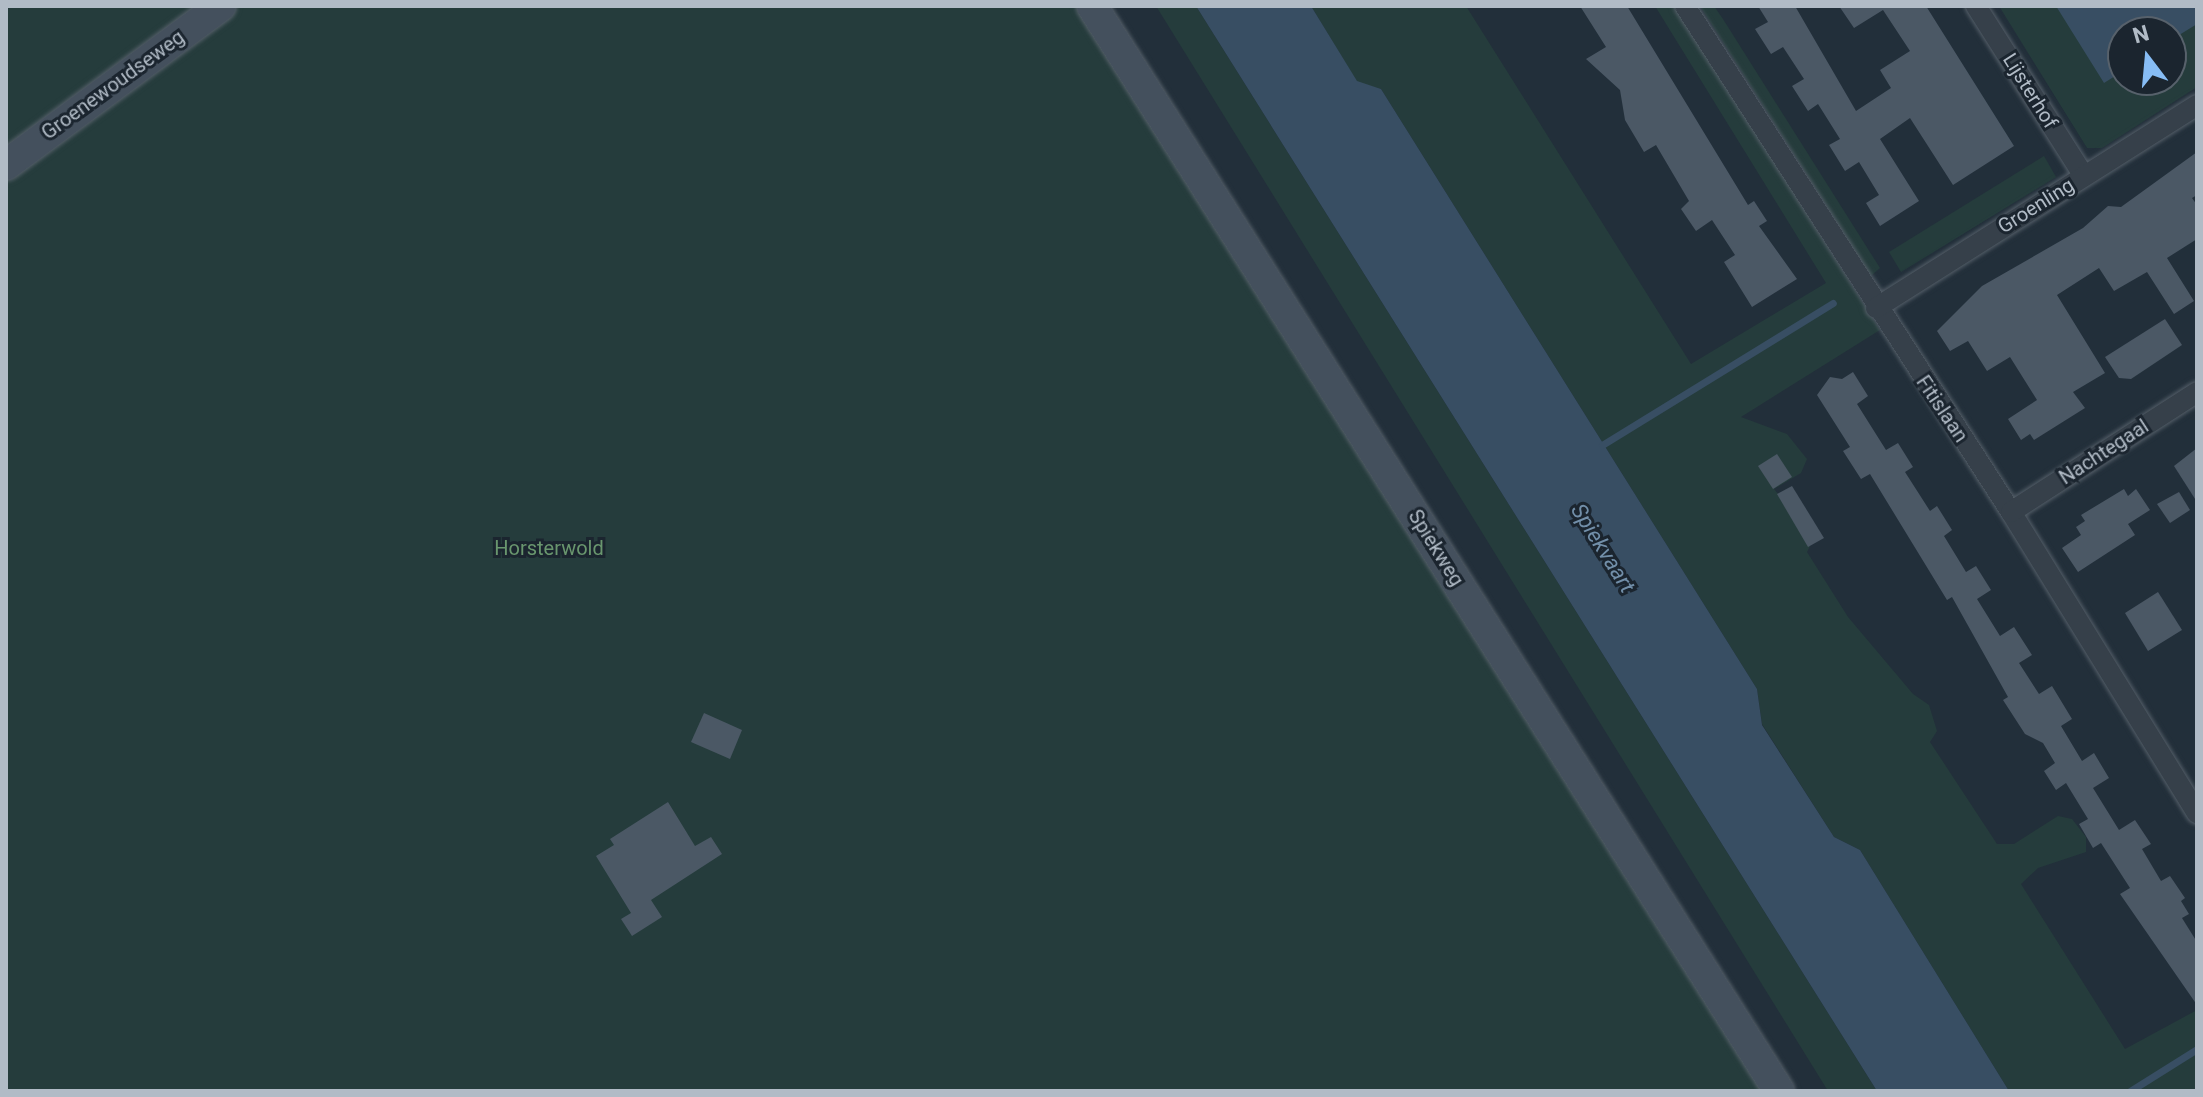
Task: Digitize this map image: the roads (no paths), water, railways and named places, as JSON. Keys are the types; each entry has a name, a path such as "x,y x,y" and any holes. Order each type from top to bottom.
{"main road":[{"name":"Groenewoudseweg","path":"6,165 221,6"},
{"name":"Spiekweg","path":"1092,6 1779,1091"}],"street":[{"name":"Fitislaan","path":"1685,6 1876,308 2011,512 2197,813"},
{"name":"Lijsterhof","path":"1976,6 2084,176"},
{"name":"Groenling","path":"1876,308 2197,105"},
{"name":"Nachtegaal","path":"2011,512 2197,392"}],"water":[{"name":"Spiekvaart","path":"1196,6 1311,6 1357,81 1381,89 1757,689 1762,725 1834,837 1860,850 2009,1091 1877,1091"},
{"path":"2056,6 2197,6 2197,24 2187,30 2187,16 2107,16 2107,81 2104,83"}],"waterway":[{"path":"1602,445 1833,303"},
{"path":"2130,1091 2197,1049"}],"park label":[{"name":"Horsterwold","path":"549,548"}]}
